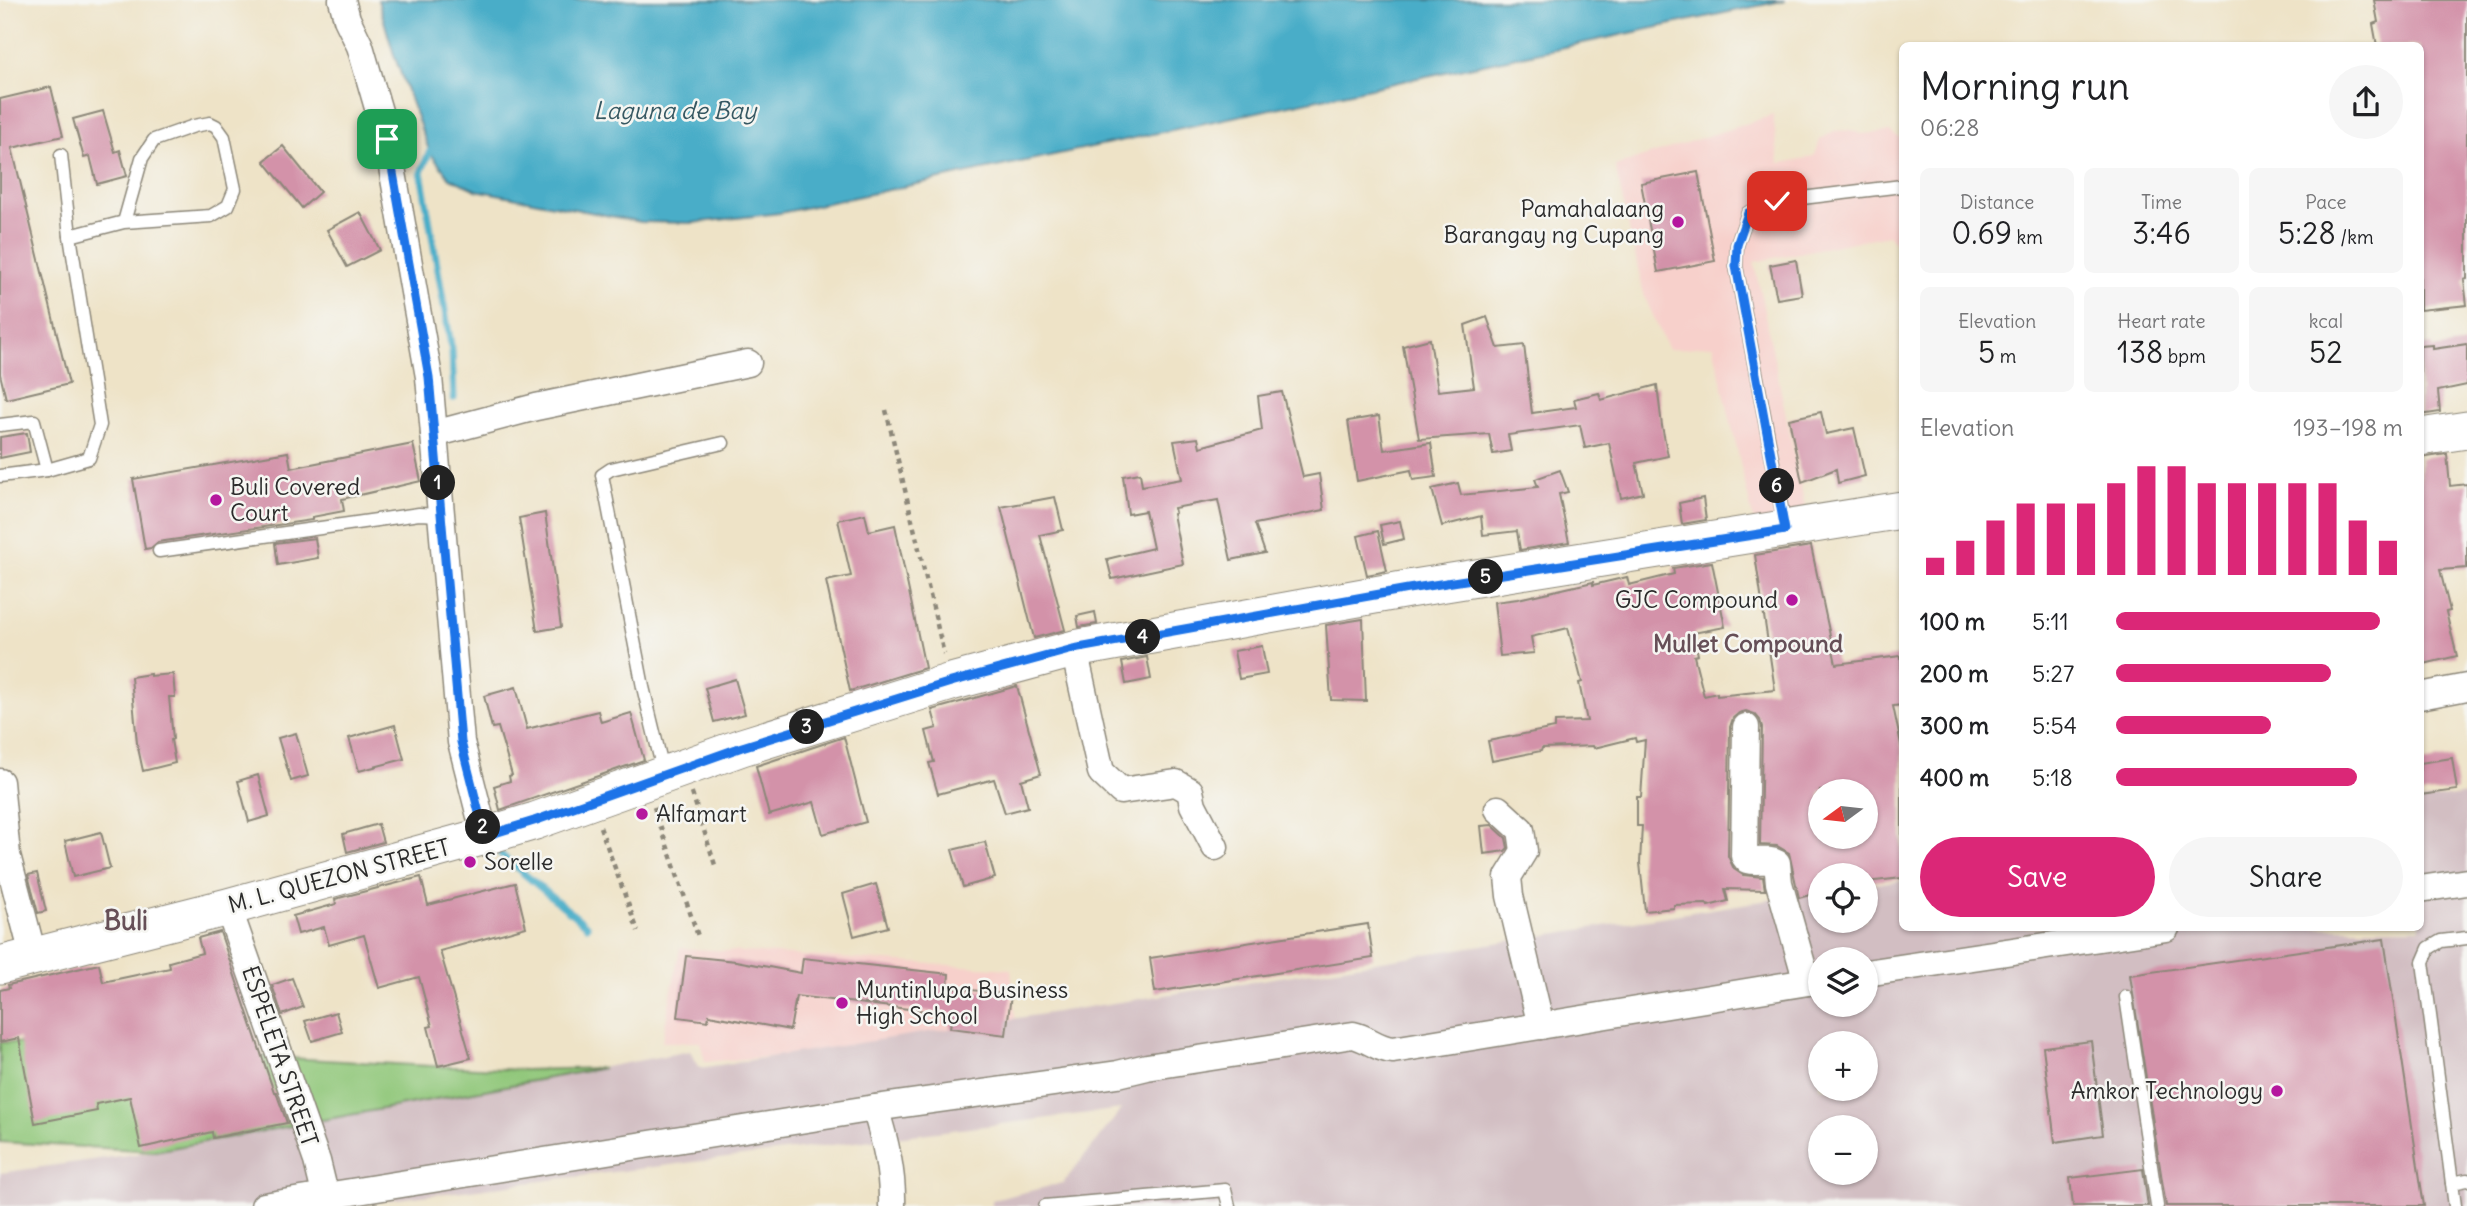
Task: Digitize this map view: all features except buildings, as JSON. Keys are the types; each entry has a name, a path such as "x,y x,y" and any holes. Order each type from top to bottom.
{"main road":[{"path":"2424,436 2467,430"},
{"name":"M. L. QUEZON STREET","path":"16,960 228,907 485,836 664,774 951,682 1073,649 1408,589 1899,511"}],"street":[{"path":"345,10 360,46 387,139 429,377 461,742 485,836"},
{"path":"434,434 536,407 748,363"},
{"path":"1073,649 1101,772 1121,791 1176,783 1190,790 1193,805 1215,847"},
{"path":"2424,695 2467,687"},
{"path":"1746,727 1744,856 1752,862 1777,863 1779,883 1808,967"},
{"path":"0,782 16,960"},
{"path":"1498,809 1521,830 1524,851 1508,877 1510,897 1541,1026"},
{"path":"2424,888 2467,882"},
{"name":"ESPELETA STREET","path":"228,907 317,1161 327,1202"},
{"path":"1878,971 2146,931"},
{"path":"264,1206 327,1202 875,1108 1118,1074 1147,1067 1353,1035 1363,1037 1382,1050 1393,1050 1808,982"},
{"path":"875,1108 887,1149 892,1178 892,1206"}],"lane":[{"path":"70,236 124,222 211,216 228,206 235,189 224,137 216,126 210,123 194,126 154,140 142,158 124,222"},
{"path":"0,477 47,470 89,458 100,425 70,236 61,155"},
{"path":"1785,530 1736,266 1737,245 1748,213 1777,201 1899,186"},
{"path":"0,425 34,421 47,470"},
{"path":"664,774 643,687 603,475 611,469 723,443"},
{"path":"159,551 419,514 441,515"},
{"path":"2455,1206 2423,962 2429,948 2441,941 2467,938"},
{"path":"2126,997 2157,1206"},
{"path":"2452,1183 2467,1181"},
{"path":"1045,1206 1225,1190 1229,1206"}],"path":[{"path":"886,410 951,682"},
{"path":"664,774 715,865"},
{"path":"664,774 699,939"},
{"path":"590,801 638,931"}],"shaded area":[{"path":"1773,115 1779,163 1815,155 1820,140 1834,131 1851,130 1861,134 1890,132 1899,137 1899,241 1895,242 1888,235 1754,262 1807,516 1755,527 1713,345 1668,350 1644,295 1615,166"},
{"path":"2467,794 2467,1206 992,1206 992,1200 1063,1183 1122,1109 341,1206 0,1206 0,1173 156,1151 690,1051 700,1068 1808,894 1808,933 1878,933 1878,883 1899,880 1899,931 2424,931 2424,800"},
{"name":"Muntinlupa Business High School","path":"680,948 1011,969 1017,1037 705,1062 700,1042 662,1042"}],"green space":[{"path":"0,1042 431,1066 525,1070 603,1068 155,1151 0,1142"}],"water":[{"name":"Laguna de Bay","path":"378,0 1786,0 780,213 692,223 641,222 476,190 450,178 430,153 394,55"}],"waterway":[{"path":"430,151 421,172 452,351 454,398"},
{"path":"500,854 587,926"}],"place":[{"name":"Pamahalaang Barangay ng Cupang","path":"1678,222"},
{"name":"Buli Covered Court","path":"216,500"},
{"name":"GJC Compound","path":"1792,600"},
{"name":"Alfamart","path":"642,814"},
{"name":"Sorelle","path":"470,862"},
{"name":"Muntinlupa Business High School","path":"842,1003"},
{"name":"Amkor Technology","path":"2277,1091"}],"district":[{"name":"Mullet Compound","path":"1748,644"},
{"name":"Buli","path":"126,921"}],"route":[{"path":"387,139 429,377 461,742 485,836 742,747 980,673 1073,649 1408,589 1785,530 1736,266 1737,245 1748,213 1777,201"}]}
